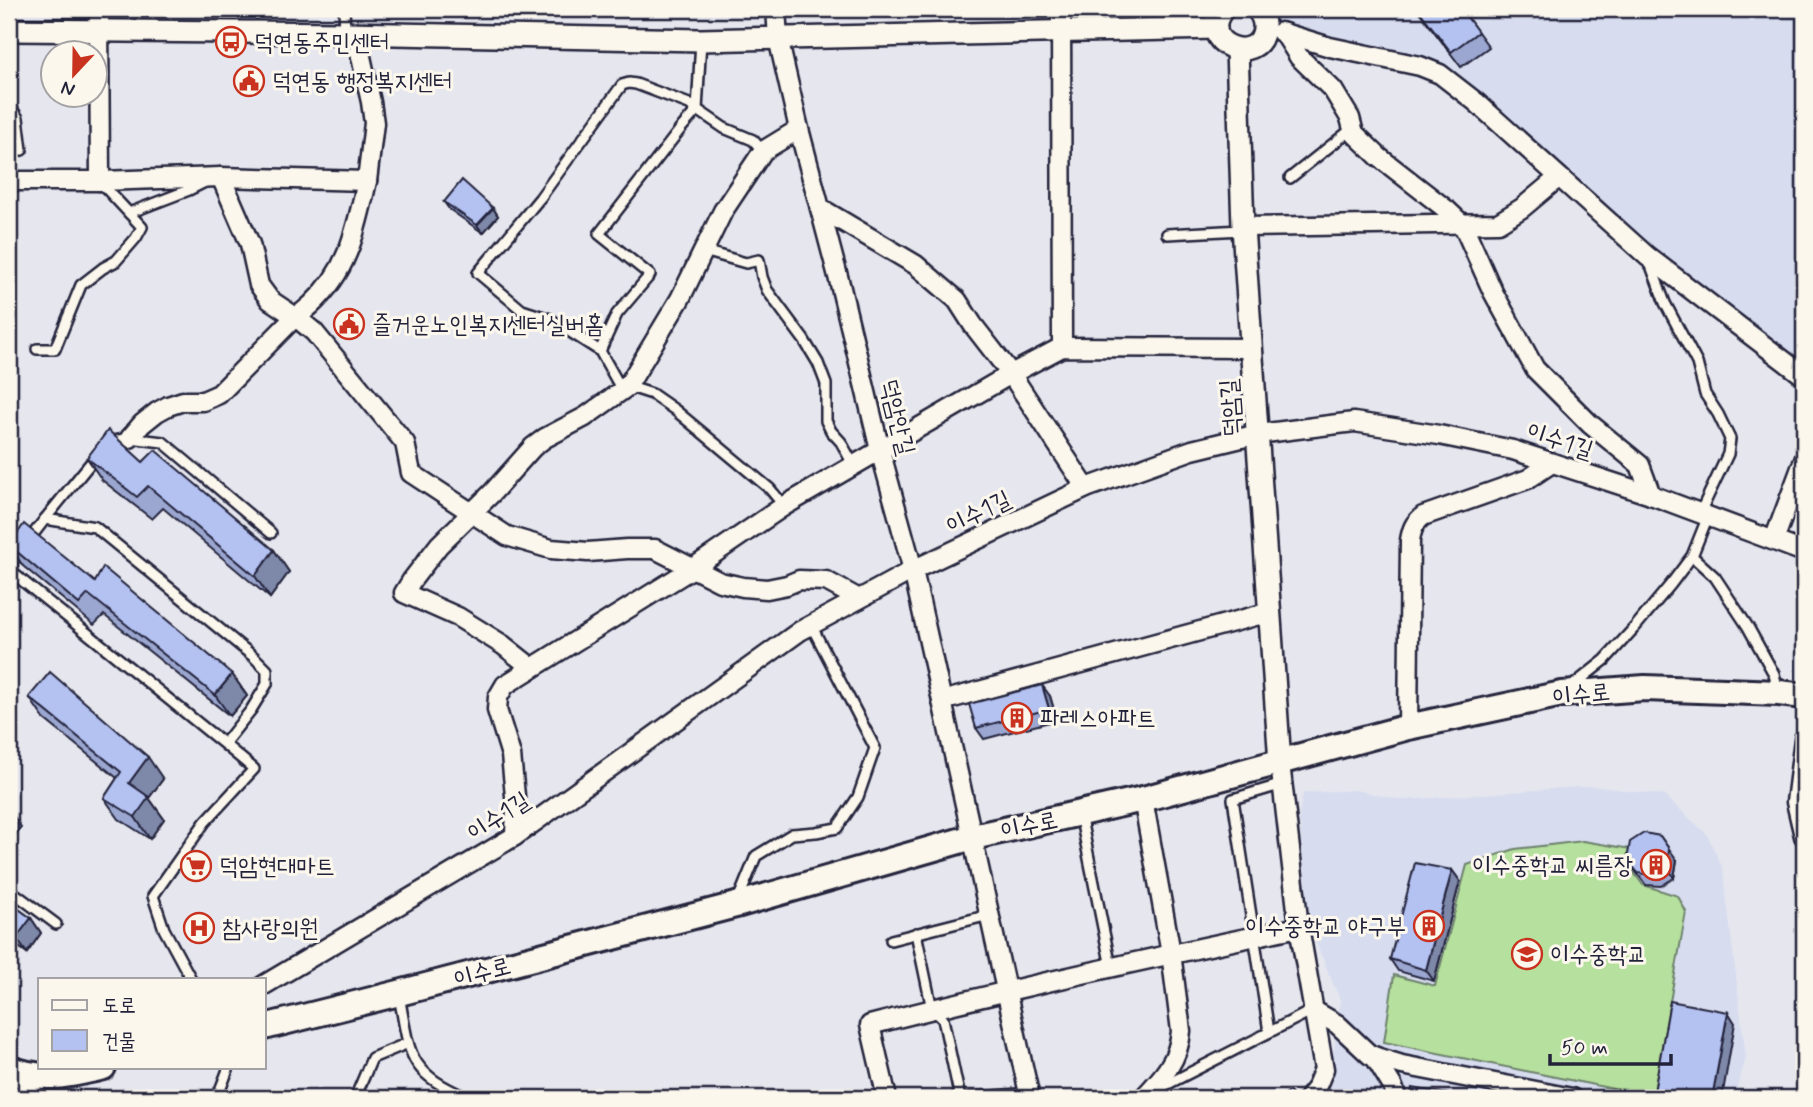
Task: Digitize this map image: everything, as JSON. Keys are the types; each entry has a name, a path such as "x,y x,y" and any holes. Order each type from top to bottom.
{"main road":[{"name":"이수로","path":"266,1026 736,905 973,837 1143,799 1282,774 1408,727 1562,694 1645,688 1804,696"},
{"path":"13,1073 44,1077 68,1076 99,1068"}],"street":[{"path":"99,9 100,181"},
{"name":"덕암안길","path":"776,9 778,38 799,129 880,450 914,570 1030,1096"},
{"path":"1061,9 1062,347"},
{"path":"1257,9 1274,32 1333,90 1350,118 1354,133 1379,157 1463,225 1493,292 1535,369 1590,425 1640,465 1651,495"},
{"path":"9,30 701,40 1062,33 1219,18 1222,42 1229,47 1252,47 1274,32 1420,66 1440,74 1476,102 1647,256 1804,376"},
{"path":"130,438 142,424 168,406 183,401 203,401 219,394 334,281 355,236 374,123 371,102 350,34"},
{"name":"덕암길","path":"1237,49 1251,348 1282,774"},
{"path":"532,668 503,645 458,617 404,593 439,545 492,493 533,447 586,417 627,387 680,299 723,211 763,151 799,129"},
{"path":"1244,228 1499,223 1559,177"},
{"path":"9,181 217,178 366,181"},
{"path":"217,178 250,244 259,285 270,300 314,332 405,443 411,473 508,536 551,549 589,552 656,549 720,582 767,589 799,580 826,581 859,599"},
{"path":"820,208 916,265 957,300 1086,488"},
{"path":"515,836 516,806 511,755 497,710 498,697 505,685 693,568 784,506 1010,374 1062,347 1251,348"},
{"name":"이수1길","path":"266,984 515,836 800,631 914,570 1086,488 1192,450 1258,434 1354,422 1439,435 1513,450 1651,495 1804,552"},
{"path":"1774,540 1804,460"},
{"path":"1408,727 1410,540 1416,522 1423,516 1528,479 1552,463"},
{"path":"942,701 1270,612"},
{"path":"1804,739 1796,802 1804,836"},
{"path":"1282,774 1299,927 1324,1069 1316,1088 1308,1098"},
{"path":"1143,799 1180,1019 1180,1042 1176,1056 1146,1097"},
{"path":"887,1098 870,1025 1006,990 1299,927"},
{"path":"1313,1010 1337,1024 1370,1055 1402,1065 1572,1098"},
{"path":"1374,1056 1397,1098"},
{"path":"13,1073 36,1098"}],"lane":[{"path":"345,9 350,34"},
{"path":"600,351 617,314 650,275 599,234 697,110 701,40"},
{"path":"763,151 752,140 724,128 689,104 636,84 622,85 540,198 478,273 522,310 550,319 600,351 618,383 652,394 675,410 770,489 784,506"},
{"path":"9,104 18,118 22,150 9,152"},
{"path":"1290,178 1353,128"},
{"path":"129,213 217,178"},
{"path":"37,349 55,349 80,285 117,261 142,227 100,181"},
{"path":"1167,234 1244,228"},
{"path":"704,251 746,263 759,260 767,290 818,363 826,384 827,421 854,466"},
{"path":"1562,694 1605,660 1692,556 1704,515 1728,454 1730,439 1705,394 1697,363 1665,303 1647,256"},
{"path":"190,978 164,929 153,896 205,822 254,769 14,574 11,563 109,441 130,438 163,442 271,533"},
{"path":"45,519 95,527 267,670 267,684 251,710 224,744"},
{"path":"1692,556 1715,577 1748,626 1774,674 1779,693"},
{"path":"736,905 756,856 792,834 837,828 858,797 875,748 811,625"},
{"path":"1269,1032 1233,799 1282,774"},
{"path":"1080,814 1111,967"},
{"path":"9,889 56,924"},
{"path":"891,940 989,915"},
{"path":"916,933 932,1009 943,1019 960,1098"},
{"path":"399,993 408,1043 418,1067 429,1077 468,1098"},
{"path":"1146,1097 1313,1010"},
{"path":"355,1098 372,1058 408,1043"},
{"path":"217,1098 229,1068"},
{"path":"969,1098 1030,1096"}],"shaded area":[{"path":"1268,9 1804,9 1804,363 1659,256 1497,107 1454,74 1400,53 1274,21"},
{"name":"이수중학교","path":"1592,786 1664,795 1707,834 1723,869 1746,1058 1734,1098 1328,1098 1340,1000 1311,931 1299,816 1303,793 1355,790 1402,800"}],"green space":[{"path":"1583,841 1637,850 1632,870 1643,885 1678,896 1686,912 1653,1097 1384,1042 1394,975 1435,986 1467,865 1515,849"}],"building":[{"path":"1418,9 1461,9 1478,32 1451,52"},
{"path":"462,180 493,208 477,225 444,202"},
{"path":"108,430 143,462 155,450 274,550 255,576 148,486 137,497 87,458"},
{"path":"24,524 95,582 103,567 232,674 215,695 88,594 79,604 9,545"},
{"path":"50,672 148,757 129,783 149,797 135,817 104,798 121,772 29,697"},
{"path":"1042,685 1049,709 976,728 969,704"},
{"path":"1644,833 1660,836 1669,849 1667,866 1654,875 1638,873 1627,860 1630,842"},
{"name":"이수중학교 야구부","path":"1415,863 1452,870 1426,970 1390,959"},
{"path":"9,902 31,918 16,938 9,933"},
{"path":"1670,1001 1728,1012 1712,1098 1653,1098"},
{"path":"1412,1088 1474,1098 1410,1098"},
{"path":"1289,1091 1295,1098 1281,1098"}],"place":[{"name":"덕연동주민센터","path":"231,42"},
{"name":"덕연동 행정복지센터","path":"249,81"},
{"name":"즐거운노인복지센터실버홈","path":"349,324"},
{"name":"파레스아파트","path":"1017,718"},
{"name":"이수중학교 씨름장","path":"1656,865"},
{"name":"덕암현대마트","path":"196,866"},
{"name":"이수중학교 야구부","path":"1429,926"},
{"name":"참사랑의원","path":"199,928"},
{"name":"이수중학교","path":"1527,954"}]}
